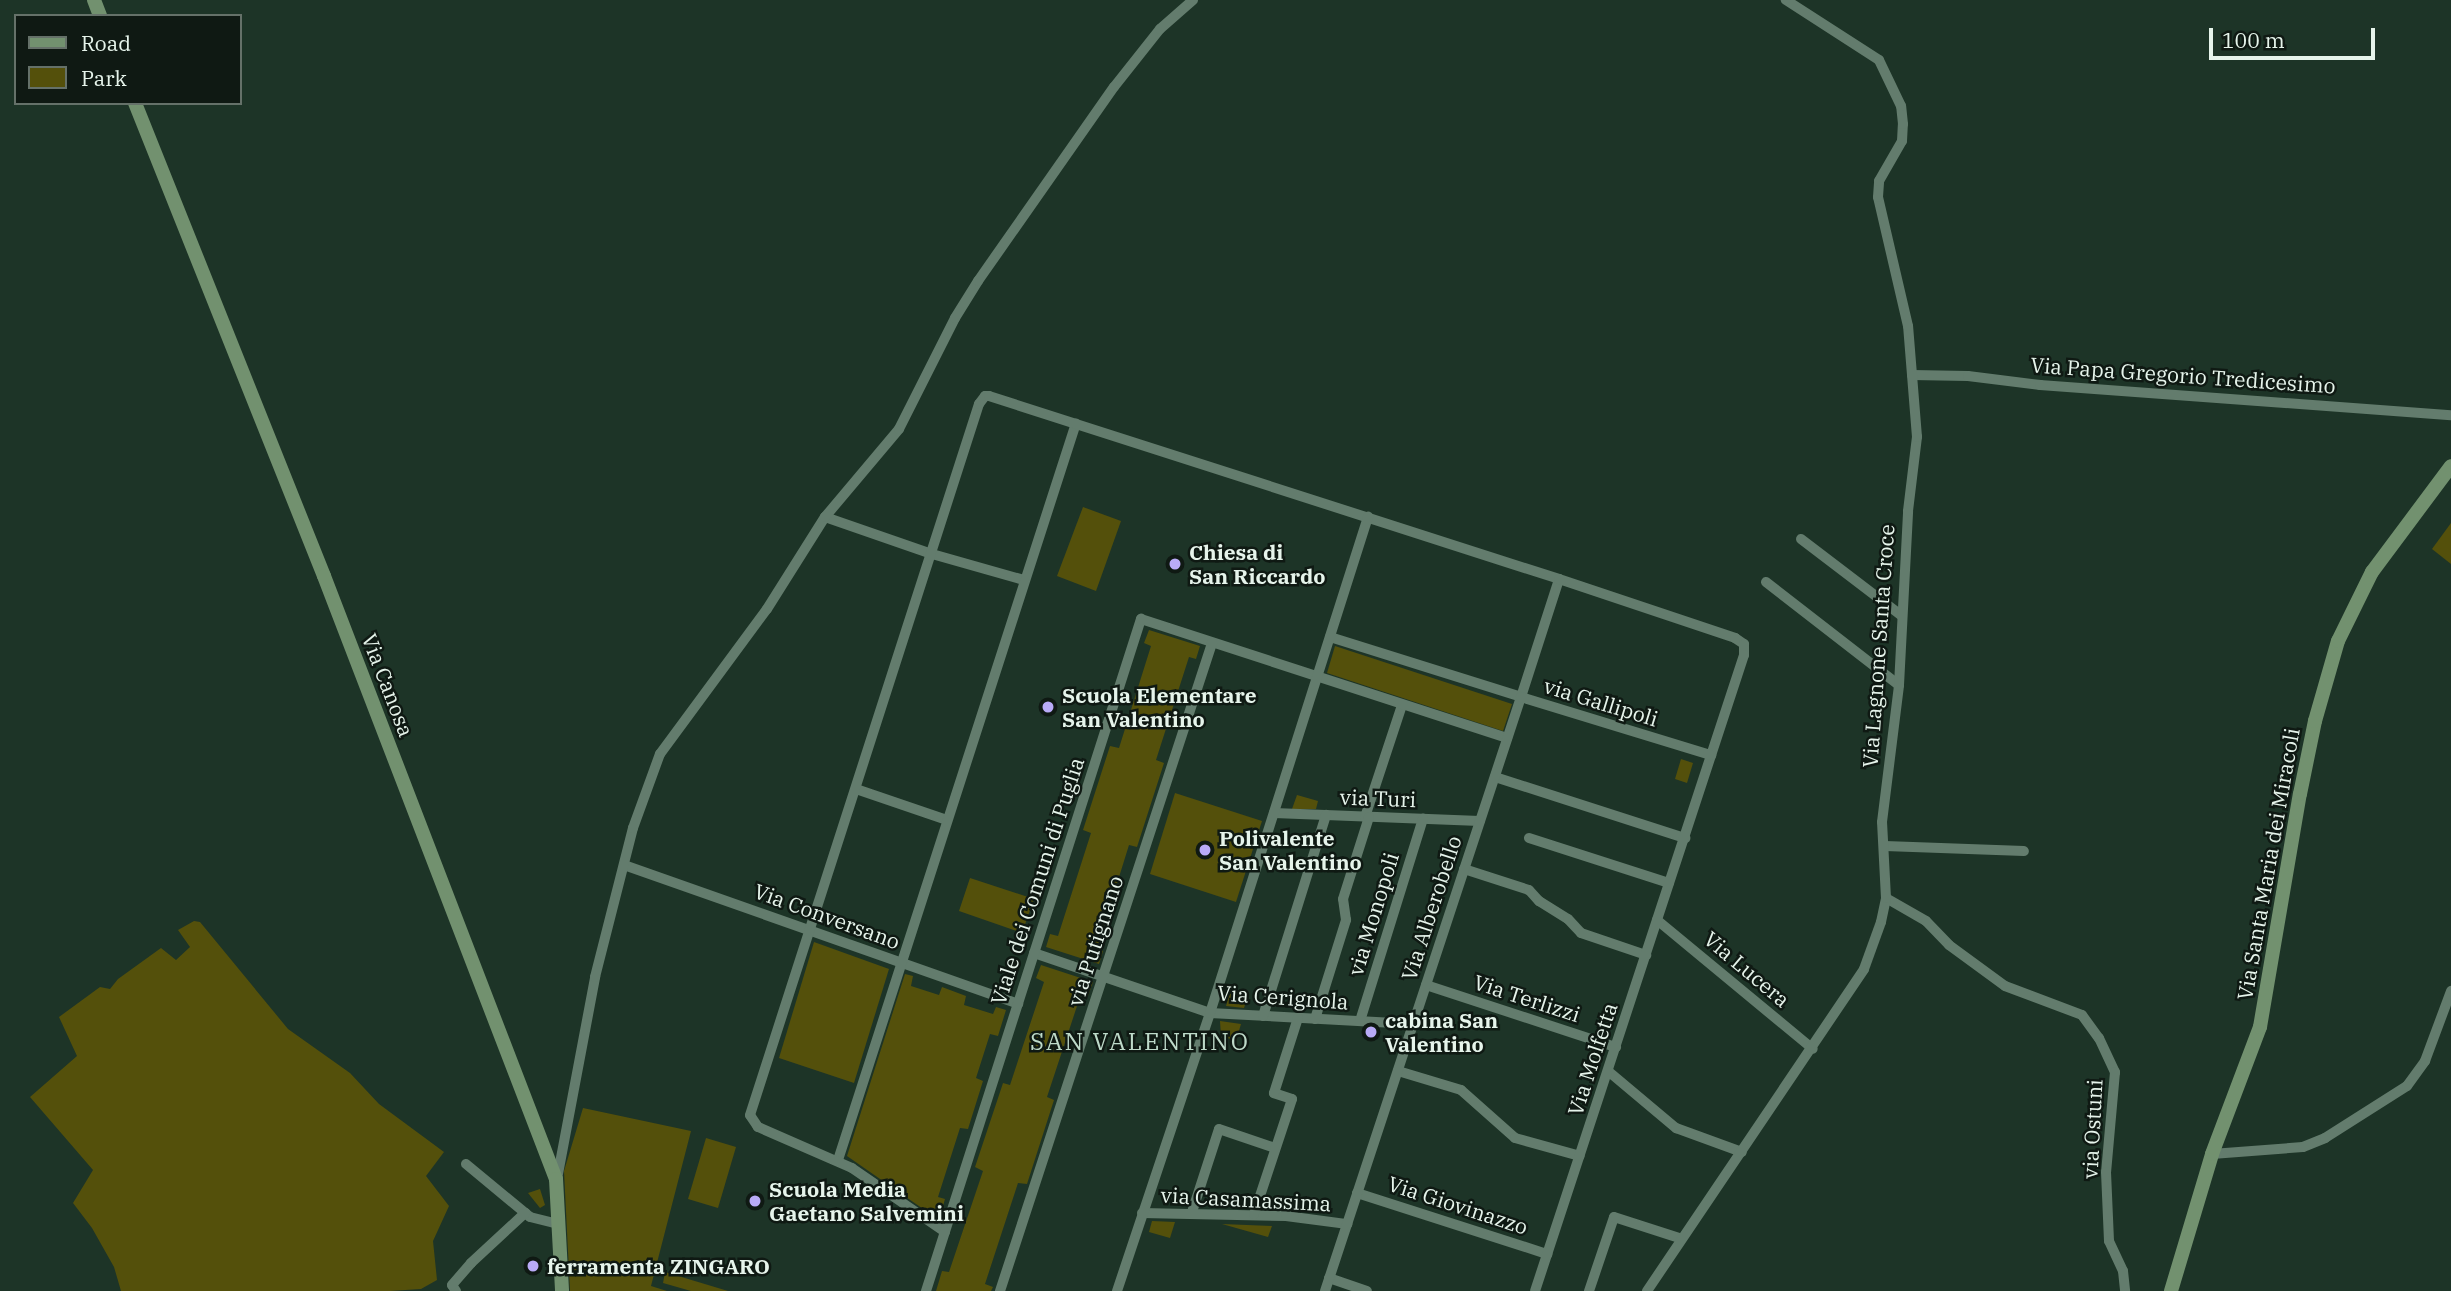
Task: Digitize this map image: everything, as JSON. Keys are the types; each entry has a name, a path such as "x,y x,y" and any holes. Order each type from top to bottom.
{"main road":[{"name":"Via Canosa","path":"136,105 329,589 556,1179 562,1291"},
{"name":"Via Santa Maria dei Miracoli","path":"2171,1291 2212,1154 2234,1104 2260,1027 2300,794 2315,720 2338,641 2372,572 2451,466"}],"street":[{"path":"556,1179 595,976 624,864 646,789 660,754 767,609 825,517 899,429 978,281 1114,87 1160,29 1193,0"},
{"name":"Via Lagnone Santa Croce","path":"1647,1291 1864,969 1881,922 1886,898 1882,822 1899,685 1908,512 1917,437 1903,295 1880,217 1878,197 1880,181 1902,141 1901,106 1879,60 1786,0"},
{"name":"Via Papa Gregorio Tredicesimo","path":"1912,375 1968,376 2040,385 2451,415"},
{"path":"945,1232 838,1160 758,1127 750,1115 979,404 985,396 1559,579 1740,640 1744,644 1744,655 1685,838 1495,777"},
{"path":"838,1160 1076,423"},
{"path":"825,517 932,554 1024,580"},
{"path":"1116,1291 1210,1013 1368,517"},
{"path":"1801,539 1902,617"},
{"path":"1330,637 1521,697 1559,579"},
{"path":"1766,582 1899,685"},
{"name":"Viale dei Comuni di Puglia","path":"926,1291 1141,619 1507,738"},
{"name":"via Putignano","path":"1000,1291 1212,643"},
{"name":"via Gallipoli","path":"1495,777 1521,697 1711,755"},
{"path":"1315,1019 1346,920 1343,899 1402,705"},
{"name":"Via Alberobello","path":"1325,1291 1495,777"},
{"path":"856,789 947,820"},
{"name":"via Turi","path":"1274,813 1480,821"},
{"path":"1263,1016 1326,815"},
{"name":"via Monopoli","path":"1360,1021 1423,819"},
{"path":"1529,838 1669,883"},
{"name":"Via Molfetta","path":"1535,1291 1685,838"},
{"path":"1885,846 2024,851"},
{"name":"Via Conversano","path":"624,864 1018,1004"},
{"path":"1464,869 1529,890 1539,901 1568,919 1581,933 1646,955"},
{"name":"via Ostuni","path":"1886,898 1926,921 1949,945 2005,986 2082,1015 2099,1038 2115,1072 2106,1172 2109,1241 2123,1272 2125,1291"},
{"name":"Via Lucera","path":"1657,920 1813,1048"},
{"name":"Via Cerignola","path":"1034,953 1210,1013 1413,1024"},
{"name":"Via Terlizzi","path":"1426,985 1616,1047"},
{"path":"2212,1154 2303,1147 2325,1138 2407,1086 2425,1061 2451,991"},
{"path":"1254,1214 1292,1099 1274,1093 1298,1018"},
{"path":"1398,1071 1461,1090 1515,1138 1580,1156"},
{"path":"1608,1071 1676,1128 1742,1152"},
{"path":"1192,1212 1219,1129 1275,1148"},
{"path":"466,1164 530,1217 559,1224"},
{"name":"Via Giovinazzo","path":"1357,1193 1547,1254"},
{"path":"456,1291 452,1285 471,1263 525,1213"},
{"name":"via Casamassima","path":"1142,1213 1254,1214 1347,1224"},
{"path":"1589,1291 1614,1217 1682,1239"},
{"path":"1329,1278 1367,1291"}],"green space":[{"path":"1083,507 1121,521 1096,591 1057,576"},
{"path":"2451,523 2451,564 2432,549"},
{"path":"1149,630 1200,646 1196,659 1189,657 1156,760 1164,763 1137,847 1129,845 1097,948 1103,951 1099,964 1046,947 1050,934 1058,936 1091,833 1083,830 1110,746 1119,748 1151,646 1144,643"},
{"path":"1335,646 1512,704 1503,731 1327,673"},
{"path":"1681,759 1693,763 1687,783 1675,779"},
{"name":"Polivalente San Valentino","path":"1175,793 1262,821 1236,902 1150,874"},
{"path":"1297,795 1318,801 1316,809 1292,809"},
{"path":"970,878 1034,899 1022,933 959,911"},
{"path":"194,921 200,922 288,1029 350,1073 379,1104 444,1152 426,1176 449,1206 433,1241 437,1280 421,1289 390,1291 121,1291 114,1267 92,1228 73,1203 93,1170 30,1097 77,1056 59,1017 100,987 110,989 118,979 161,948 176,960 190,947 178,930"},
{"path":"814,942 889,969 854,1083 779,1058"},
{"path":"1041,965 1093,982 1088,996 1081,994 1047,1097 1054,1100 1027,1184 1018,1183 985,1284 993,1287 991,1291 936,1291 942,1271 949,1272 983,1171 975,1167 1003,1083 1010,1085 1044,982 1036,978"},
{"path":"905,974 913,976 911,986 939,995 942,987 966,996 964,1005 993,1014 996,1007 1006,1010 998,1036 990,1034 976,1078 983,1081 968,1129 960,1128 938,1197 945,1199 939,1220 847,1156"},
{"path":"1230,992 1247,998 1244,1008 1226,1006"},
{"path":"1220,1021 1241,1024 1236,1041 1221,1036"},
{"path":"583,1108 691,1131 651,1286 667,1291 570,1291 564,1171"},
{"path":"706,1138 736,1147 718,1208 688,1199"},
{"path":"540,1189 545,1205 540,1208 528,1193"},
{"path":"1152,1221 1175,1222 1170,1238 1149,1232"},
{"path":"1222,1224 1272,1226 1268,1237"},
{"path":"665,1272 728,1291 691,1291 663,1283"}],"place":[{"name":"Chiesa di San Riccardo","path":"1175,564"},
{"name":"Scuola Elementare San Valentino","path":"1048,707"},
{"name":"Polivalente San Valentino","path":"1205,850"},
{"name":"cabina San Valentino","path":"1371,1032"},
{"name":"Scuola Media Gaetano Salvemini","path":"755,1201"},
{"name":"ferramenta ZINGARO","path":"533,1266"}],"district":[{"name":"SAN VALENTINO","path":"1140,1042"}]}
